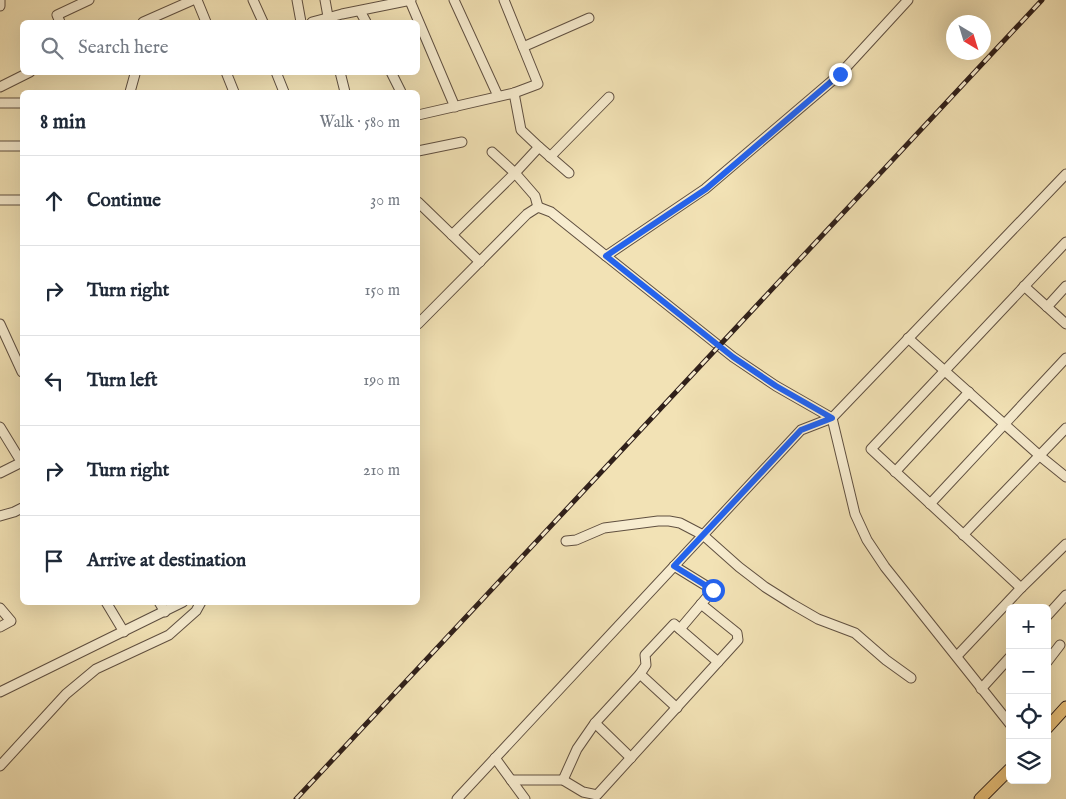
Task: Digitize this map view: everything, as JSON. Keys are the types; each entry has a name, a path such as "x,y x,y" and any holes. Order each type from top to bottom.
{"main road":[{"path":"1051,724 1066,707"},
{"path":"980,799 1006,773"}],"street":[{"path":"0,0 0,6"},
{"path":"59,20 56,15 89,0"},
{"path":"149,20 195,0 205,20"},
{"path":"253,0 262,20"},
{"path":"297,0 301,20"},
{"path":"325,0 329,20 360,11 408,1 416,20"},
{"path":"454,0 498,96"},
{"path":"420,115 514,93 538,84 504,0"},
{"path":"606,256 706,189 840,74 908,0"},
{"path":"360,11 365,20"},
{"path":"523,47 589,18"},
{"path":"420,28 455,107"},
{"path":"0,87 24,75"},
{"path":"131,90 135,75"},
{"path":"227,75 233,90"},
{"path":"277,75 283,90"},
{"path":"341,75 344,90"},
{"path":"392,75 400,90"},
{"path":"514,93 521,130 569,173"},
{"path":"550,157 609,96"},
{"path":"0,103 20,103"},
{"path":"420,151 462,142"},
{"path":"0,146 20,146"},
{"path":"452,235 539,147"},
{"path":"492,152 515,173 535,196 538,207"},
{"path":"457,799 801,430 832,418 1066,174"},
{"path":"0,200 20,200"},
{"path":"420,204 480,262"},
{"path":"538,207 551,212 733,357 776,386 832,418 844,474 860,526 885,567 1006,718"},
{"path":"420,322 527,214 538,207"},
{"path":"1021,588 871,450 1066,242"},
{"path":"1024,286 1066,324"},
{"path":"1047,307 1066,286"},
{"path":"0,324 20,368"},
{"path":"908,338 1066,477"},
{"path":"930,504 1066,358"},
{"path":"895,472 969,392"},
{"path":"0,427 20,459"},
{"path":"963,536 1066,428"},
{"path":"0,473 20,463"},
{"path":"0,516 20,509"},
{"path":"566,541 576,540 604,528 669,520 686,525 703,535 765,587 818,619 855,633 886,660 911,678"},
{"path":"957,656 1021,588 1066,544"},
{"path":"674,566 713,590 680,629"},
{"path":"1051,612 1066,595"},
{"path":"511,780 562,780 583,792 597,795 738,640 737,633 701,604"},
{"path":"108,605 124,632"},
{"path":"161,605 165,612"},
{"path":"0,692 178,605"},
{"path":"0,766 66,694 96,669 169,635 196,611 200,605"},
{"path":"0,608 12,621 0,627"},
{"path":"562,780 577,749 595,723 640,674 646,666 645,655 674,624 718,662"},
{"path":"1051,657 1060,645"},
{"path":"981,689 1006,661"},
{"path":"640,674 677,708"},
{"path":"595,723 631,758"},
{"path":"495,758 525,799"}],"railway":[{"path":"296,799 1042,0"}],"route":[{"path":"713,590 674,566 801,430 832,418 776,386 733,357 606,256 706,189 840,74"}]}
